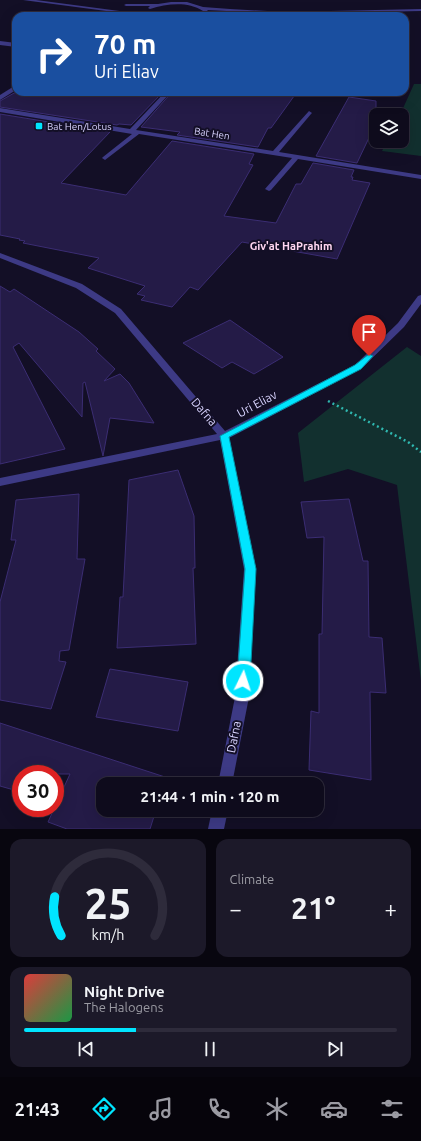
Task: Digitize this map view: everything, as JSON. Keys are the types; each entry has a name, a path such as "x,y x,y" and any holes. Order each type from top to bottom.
{"street":[{"path":"25,0 124,12"},
{"path":"74,0 82,1"},
{"path":"117,4 156,5 182,1 203,8 236,11 317,12 421,10"},
{"path":"147,12 149,8 156,5"},
{"path":"203,8 205,12"},
{"path":"409,15 421,15"},
{"path":"0,43 12,44"},
{"path":"0,98 12,90"},
{"path":"105,158 135,132 165,96"},
{"name":"Bat Hen","path":"0,110 298,156 421,177"},
{"path":"275,153 309,113"},
{"path":"269,189 298,156"},
{"name":"Dafna","path":"0,255 78,286 118,311 224,436 250,569 242,697 226,777"},
{"name":"Uri Eliav","path":"0,482 224,436 358,367 401,325 421,298"},
{"path":"216,829 219,817"}],"path":[{"path":"310,391 408,442 421,452"}],"green space":[{"path":"414,84 421,84 421,156 382,151 384,148 409,148 409,108 403,108"},
{"path":"407,347 421,356 421,681 397,485 348,469 304,482 298,433"}],"building":[{"path":"12,94 12,96 159,96 131,125 117,125 0,107 0,101"},
{"path":"168,96 294,96 271,128 268,128 258,147 177,135 180,132 141,127"},
{"path":"349,97 376,101 376,108 369,108 369,138 357,163 316,156"},
{"path":"0,114 110,132 61,183 126,195 172,141 254,154 249,164 253,165 224,216 276,223 296,184 301,184 313,163 354,170 351,177 353,177 352,180 370,183 337,259 242,242 198,290 190,287 172,307 141,300 145,296 137,294 145,286 88,268 99,258 23,243 25,241 0,235"},
{"path":"0,286 10,292 14,289 79,332 98,349 96,351 115,369 104,381 120,374 129,383 154,423 110,418 103,456 85,382 83,383 82,417 19,343 13,347 65,449 0,464"},
{"path":"230,320 283,357 254,374 232,362 222,368 183,343"},
{"path":"178,470 194,516 195,568 193,568 196,644 117,648 120,597 123,597 129,480"},
{"path":"79,494 77,559 85,559 69,650 60,651 59,661 66,662 51,709 0,700 0,602 16,540 11,540 16,500"},
{"path":"349,499 363,561 368,561 369,637 382,638 386,693 370,692 371,780 309,770 311,711 319,713 319,634 322,634 324,537 307,538 301,502"},
{"path":"110,669 188,682 178,731 96,717"},
{"path":"0,723 165,777 96,777 96,817 154,817 150,829 67,829 48,822 50,817 64,817 64,787 70,774 64,774 64,765 12,765 12,789 0,786"}],"place":[{"name":"Bat Hen/Lotus","path":"39,126"}],"district":[{"name":"Giv'at HaPrahim","path":"291,246"}],"route":[{"path":"243,681 250,569 224,436 358,367 369,356"}]}
